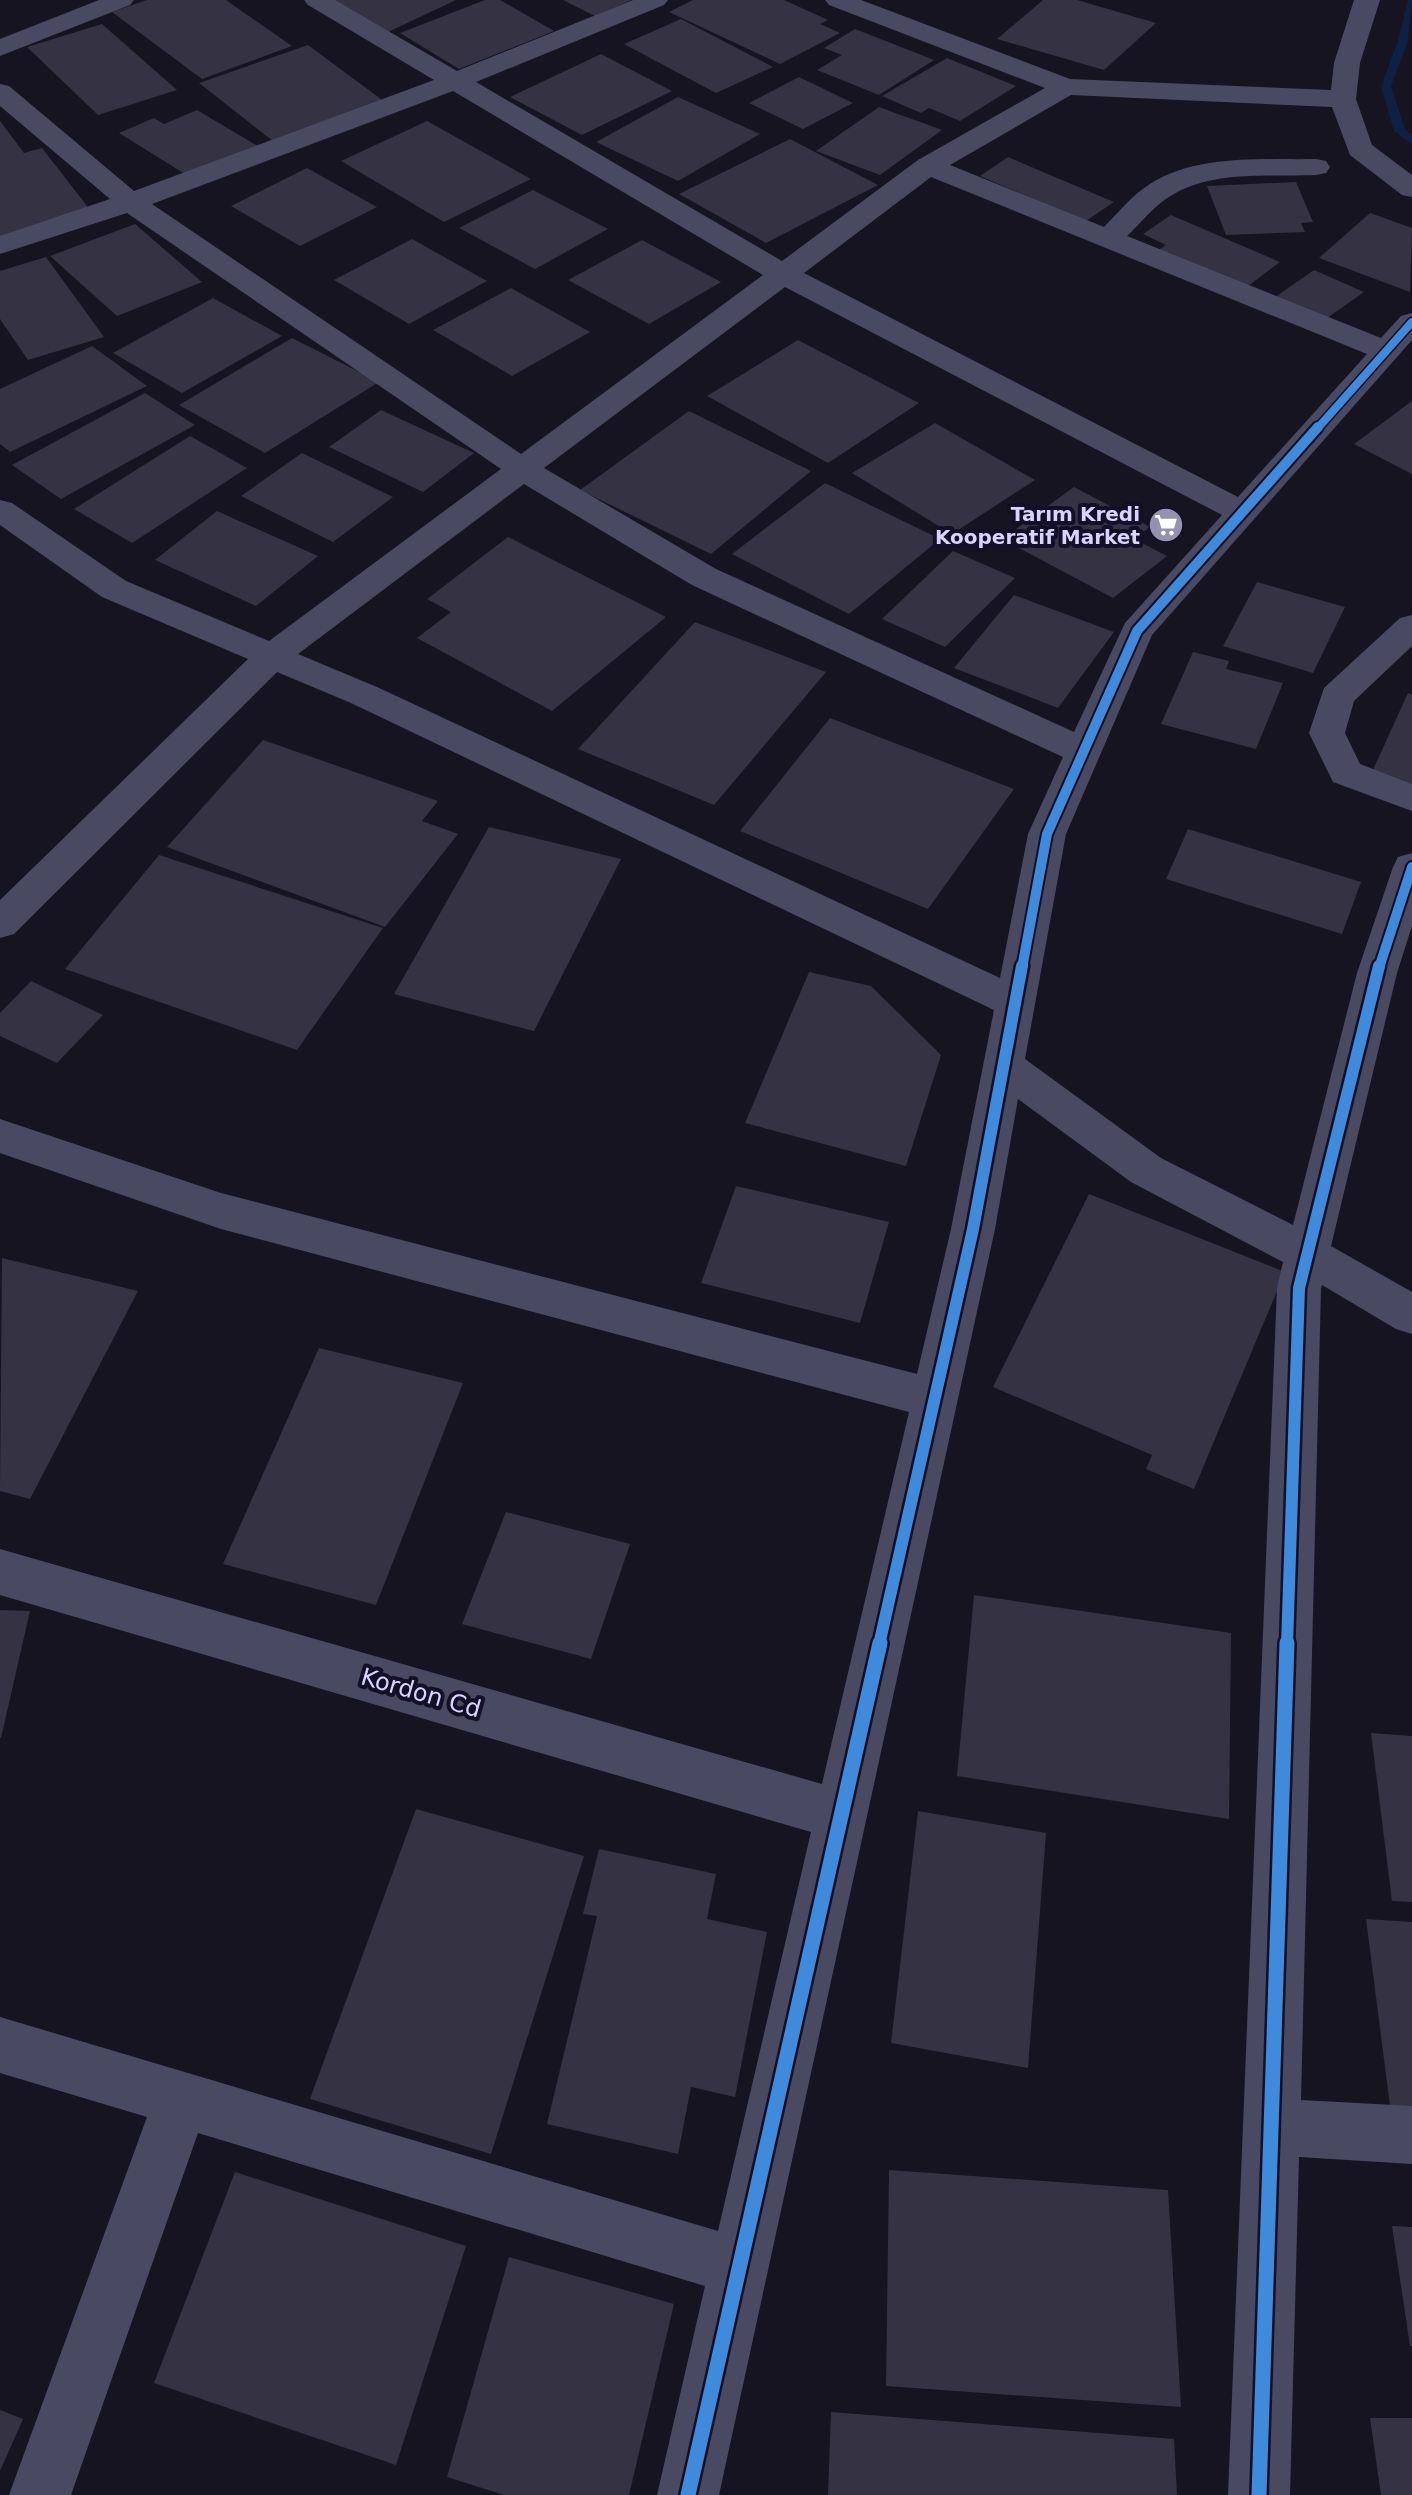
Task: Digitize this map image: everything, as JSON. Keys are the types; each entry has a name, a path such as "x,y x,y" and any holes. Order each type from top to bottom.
{"street":[{"path":"0,48 121,0"},
{"path":"317,0 783,274 1244,513"},
{"path":"0,245 200,179 655,0"},
{"path":"838,0 1066,87 1343,99"},
{"path":"1367,0 1350,51 1343,99 1360,149 1412,189"},
{"path":"0,924 272,656 928,166 1066,87"},
{"path":"0,92 130,202 522,469 704,577 1083,751"},
{"path":"688,2495 973,1229 1047,834 1137,631 1399,337 1108,239 928,166"},
{"path":"1108,239 1163,188 1186,178 1212,173 1316,167"},
{"path":"0,510 114,589 364,695 1015,1002"},
{"path":"1408,636 1337,696 1327,733 1346,773 1412,798"},
{"path":"1259,2495 1299,1288 1377,973 1412,867"},
{"path":"1003,1065 1146,1170 1308,1254 1412,1315"},
{"path":"0,1136 221,1211 935,1399"},
{"name":"Kordon Cd","path":"0,1572 841,1815"},
{"path":"0,2045 739,2267"},
{"path":"40,2495 182,2099"},
{"path":"1272,2127 1412,2135"}],"building":[{"path":"147,0 226,0 292,46 202,79 112,12"},
{"path":"324,0 456,0 388,32"},
{"path":"485,0 500,0 554,31 459,69 400,33"},
{"path":"563,0 631,0 595,16"},
{"path":"693,0 784,0 828,20 820,24 840,33 780,64 669,12"},
{"path":"1043,0 1077,0 1156,23 1104,70 997,39"},
{"path":"681,19 773,67 716,93 624,44"},
{"path":"102,24 177,90 98,115 27,47"},
{"path":"855,29 934,60 879,95 817,70 842,55 824,48"},
{"path":"308,45 389,105 278,145 199,83"},
{"path":"601,54 672,91 582,135 510,97"},
{"path":"947,58 1016,86 960,121 929,108 921,113 882,96"},
{"path":"799,77 853,103 803,129 749,103"},
{"path":"678,97 760,134 678,181 596,142"},
{"path":"879,107 942,130 880,175 816,151"},
{"path":"197,110 261,148 193,179 119,133 154,118 164,124"},
{"path":"0,121 24,153 42,148 91,211 0,237"},
{"path":"427,121 531,179 444,222 341,161"},
{"path":"790,139 878,185 766,243 679,194"},
{"path":"1008,157 1114,202 1086,221 980,176"},
{"path":"307,168 377,207 300,246 231,206"},
{"path":"1296,182 1313,222 1301,223 1305,232 1226,235 1207,186"},
{"path":"533,190 608,229 535,269 459,228"},
{"path":"1370,213 1412,228 1410,292 1319,258"},
{"path":"1171,215 1280,262 1240,292 1154,253 1166,245 1143,234"},
{"path":"135,224 202,282 117,316 50,256"},
{"path":"412,239 487,281 409,324 334,280"},
{"path":"642,240 721,282 649,324 568,280"},
{"path":"46,257 104,337 28,360 0,319 0,271"},
{"path":"1314,270 1364,292 1320,323 1271,300"},
{"path":"511,288 590,332 512,376 433,330"},
{"path":"213,298 282,336 182,393 113,353"},
{"path":"292,338 379,382 265,453 179,405"},
{"path":"798,340 919,403 828,463 707,396"},
{"path":"92,346 147,386 10,452 0,444 0,389"},
{"path":"145,393 195,425 61,499 12,465"},
{"path":"1412,401 1412,474 1354,444"},
{"path":"381,410 474,453 423,492 329,447"},
{"path":"689,411 811,471 711,554 580,490"},
{"path":"935,423 1035,480 952,534 852,473"},
{"path":"190,436 247,468 132,543 74,509"},
{"path":"302,453 393,497 333,542 241,496"},
{"path":"825,483 940,539 849,614 732,554"},
{"path":"1074,487 1150,527 1134,539 1167,556 1113,598 1002,539"},
{"path":"217,511 318,556 256,606 155,560"},
{"path":"508,537 666,617 552,711 417,638 451,612 427,599"},
{"path":"953,551 1015,578 945,647 882,619"},
{"path":"1257,582 1345,607 1313,673 1223,646"},
{"path":"1014,595 1114,632 1058,708 954,668"},
{"path":"695,622 826,672 714,805 578,749"},
{"path":"1193,652 1229,661 1226,669 1283,683 1256,749 1161,724"},
{"path":"1408,693 1412,695 1412,784 1372,772"},
{"path":"830,718 1014,789 928,909 740,831"},
{"path":"263,740 438,801 422,821 458,834 385,927 167,847"},
{"path":"489,827 621,859 534,1031 394,994"},
{"path":"1188,829 1361,882 1342,934 1166,879"},
{"path":"159,855 383,928 297,1050 65,969"},
{"path":"809,972 871,986 941,1055 906,1166 745,1123"},
{"path":"31,981 103,1015 57,1063 0,1036 0,1013"},
{"path":"736,1186 889,1222 860,1323 701,1283"},
{"path":"1089,1194 1285,1272 1194,1489 1146,1469 1152,1455 993,1387"},
{"path":"2,1258 138,1291 30,1499 0,1491"},
{"path":"319,1348 463,1383 376,1605 223,1564"},
{"path":"506,1512 630,1544 591,1659 462,1624"},
{"path":"974,1595 1231,1633 1229,1819 957,1776"},
{"path":"0,1610 30,1611 1,1738 0,1738"},
{"path":"1371,1733 1412,1736 1412,1902 1392,1901"},
{"path":"416,1809 584,1856 491,2154 310,2099"},
{"path":"918,1811 1046,1833 1028,2068 891,2043"},
{"path":"599,1849 716,1874 707,1919 767,1932 735,2097 691,2087 678,2154 547,2124 597,1916 583,1914"},
{"path":"1366,1919 1412,1922 1412,2108 1390,2106"},
{"path":"889,2170 1168,2190 1181,2407 886,2386"},
{"path":"235,2172 466,2246 396,2465 154,2383"},
{"path":"1392,2226 1412,2227 1412,2346 1410,2346"},
{"path":"509,2257 674,2304 629,2495 504,2495 447,2477"},
{"path":"0,2410 23,2419 0,2471"},
{"path":"831,2412 1174,2439 1177,2495 828,2495"},
{"path":"1370,2418 1412,2418 1412,2495 1381,2495"}],"waterway":[{"path":"1412,2 1403,41 1386,86 1400,131 1412,141"}],"cycle path":[{"path":"688,2495 973,1229 1047,834 1137,631 1412,322"},
{"path":"1259,2495 1299,1288 1377,973 1412,867"}],"place":[{"name":"Tarım Kredi Kooperatif Market","path":"1166,525"}]}
